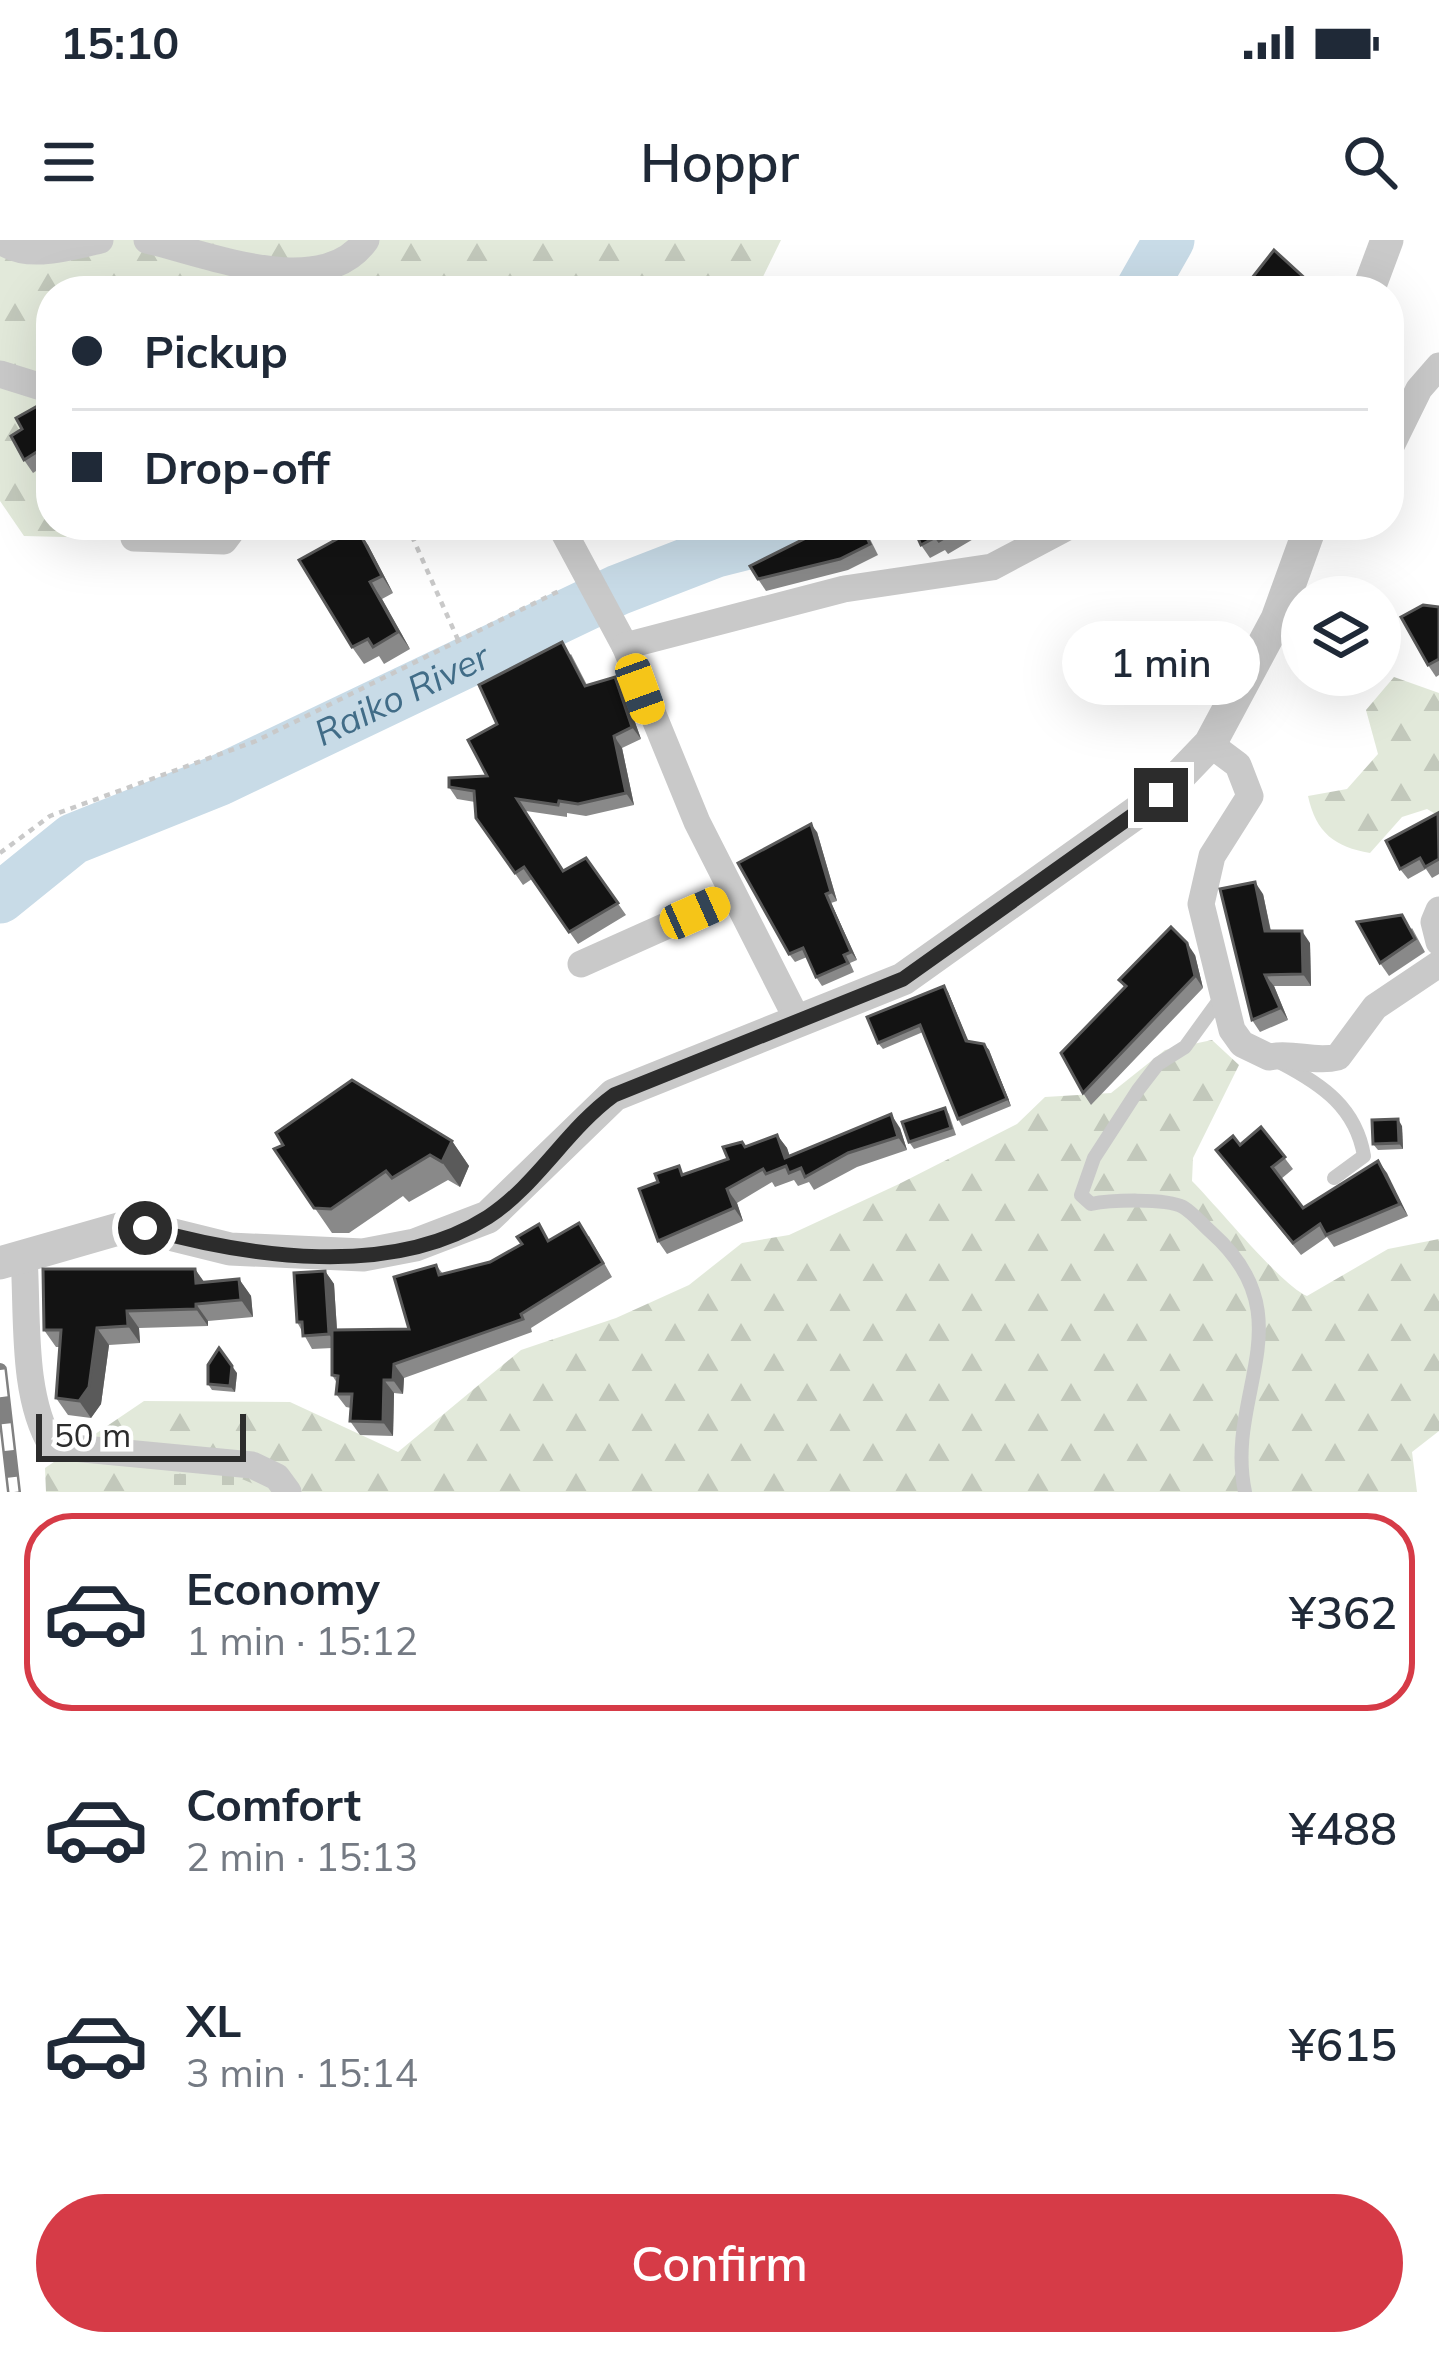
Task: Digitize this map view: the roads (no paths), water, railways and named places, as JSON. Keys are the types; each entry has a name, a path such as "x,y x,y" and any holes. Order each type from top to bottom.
{"street":[{"path":"0,240 12,250 46,250 100,240"},
{"path":"147,240 304,271 333,267 355,256 366,240"},
{"path":"1374,276 1387,240"},
{"path":"1404,419 1419,388 1439,366"},
{"path":"0,374 36,385"},
{"path":"179,540 225,540"},
{"path":"569,540 621,638 656,732 798,1021"},
{"path":"621,638 844,590 992,567 1043,540"},
{"path":"287,1492 277,1477 253,1466 52,1446 34,1382 12,1260 122,1228 145,1228 230,1249 363,1255 415,1245 488,1217 614,1095 903,979 1026,887 1124,824 1210,744 1276,619 1305,540"},
{"path":"1210,744 1238,765 1250,796 1203,880 1203,922 1222,996 1242,1044 1269,1057 1290,1051 1318,1059 1338,1057 1375,1006 1439,964"},
{"path":"581,964 733,896"},
{"path":"1439,910 1434,916 1439,943"}],"lane":[{"path":"1222,996 1185,1047 1158,1064 1138,1090 1094,1157 1081,1195 1091,1204 1116,1199 1180,1205 1229,1248 1258,1293 1255,1389 1239,1465 1245,1492"},
{"path":"1269,1057 1319,1083 1359,1128 1364,1156 1334,1178"}],"waterway":[{"name":"Raiko River","path":"1149,276 1169,240"},
{"name":"Raiko River","path":"0,898 73,839 220,780 618,590 716,552 764,540"}],"railway":[{"path":"0,1370 14,1492"}]}
